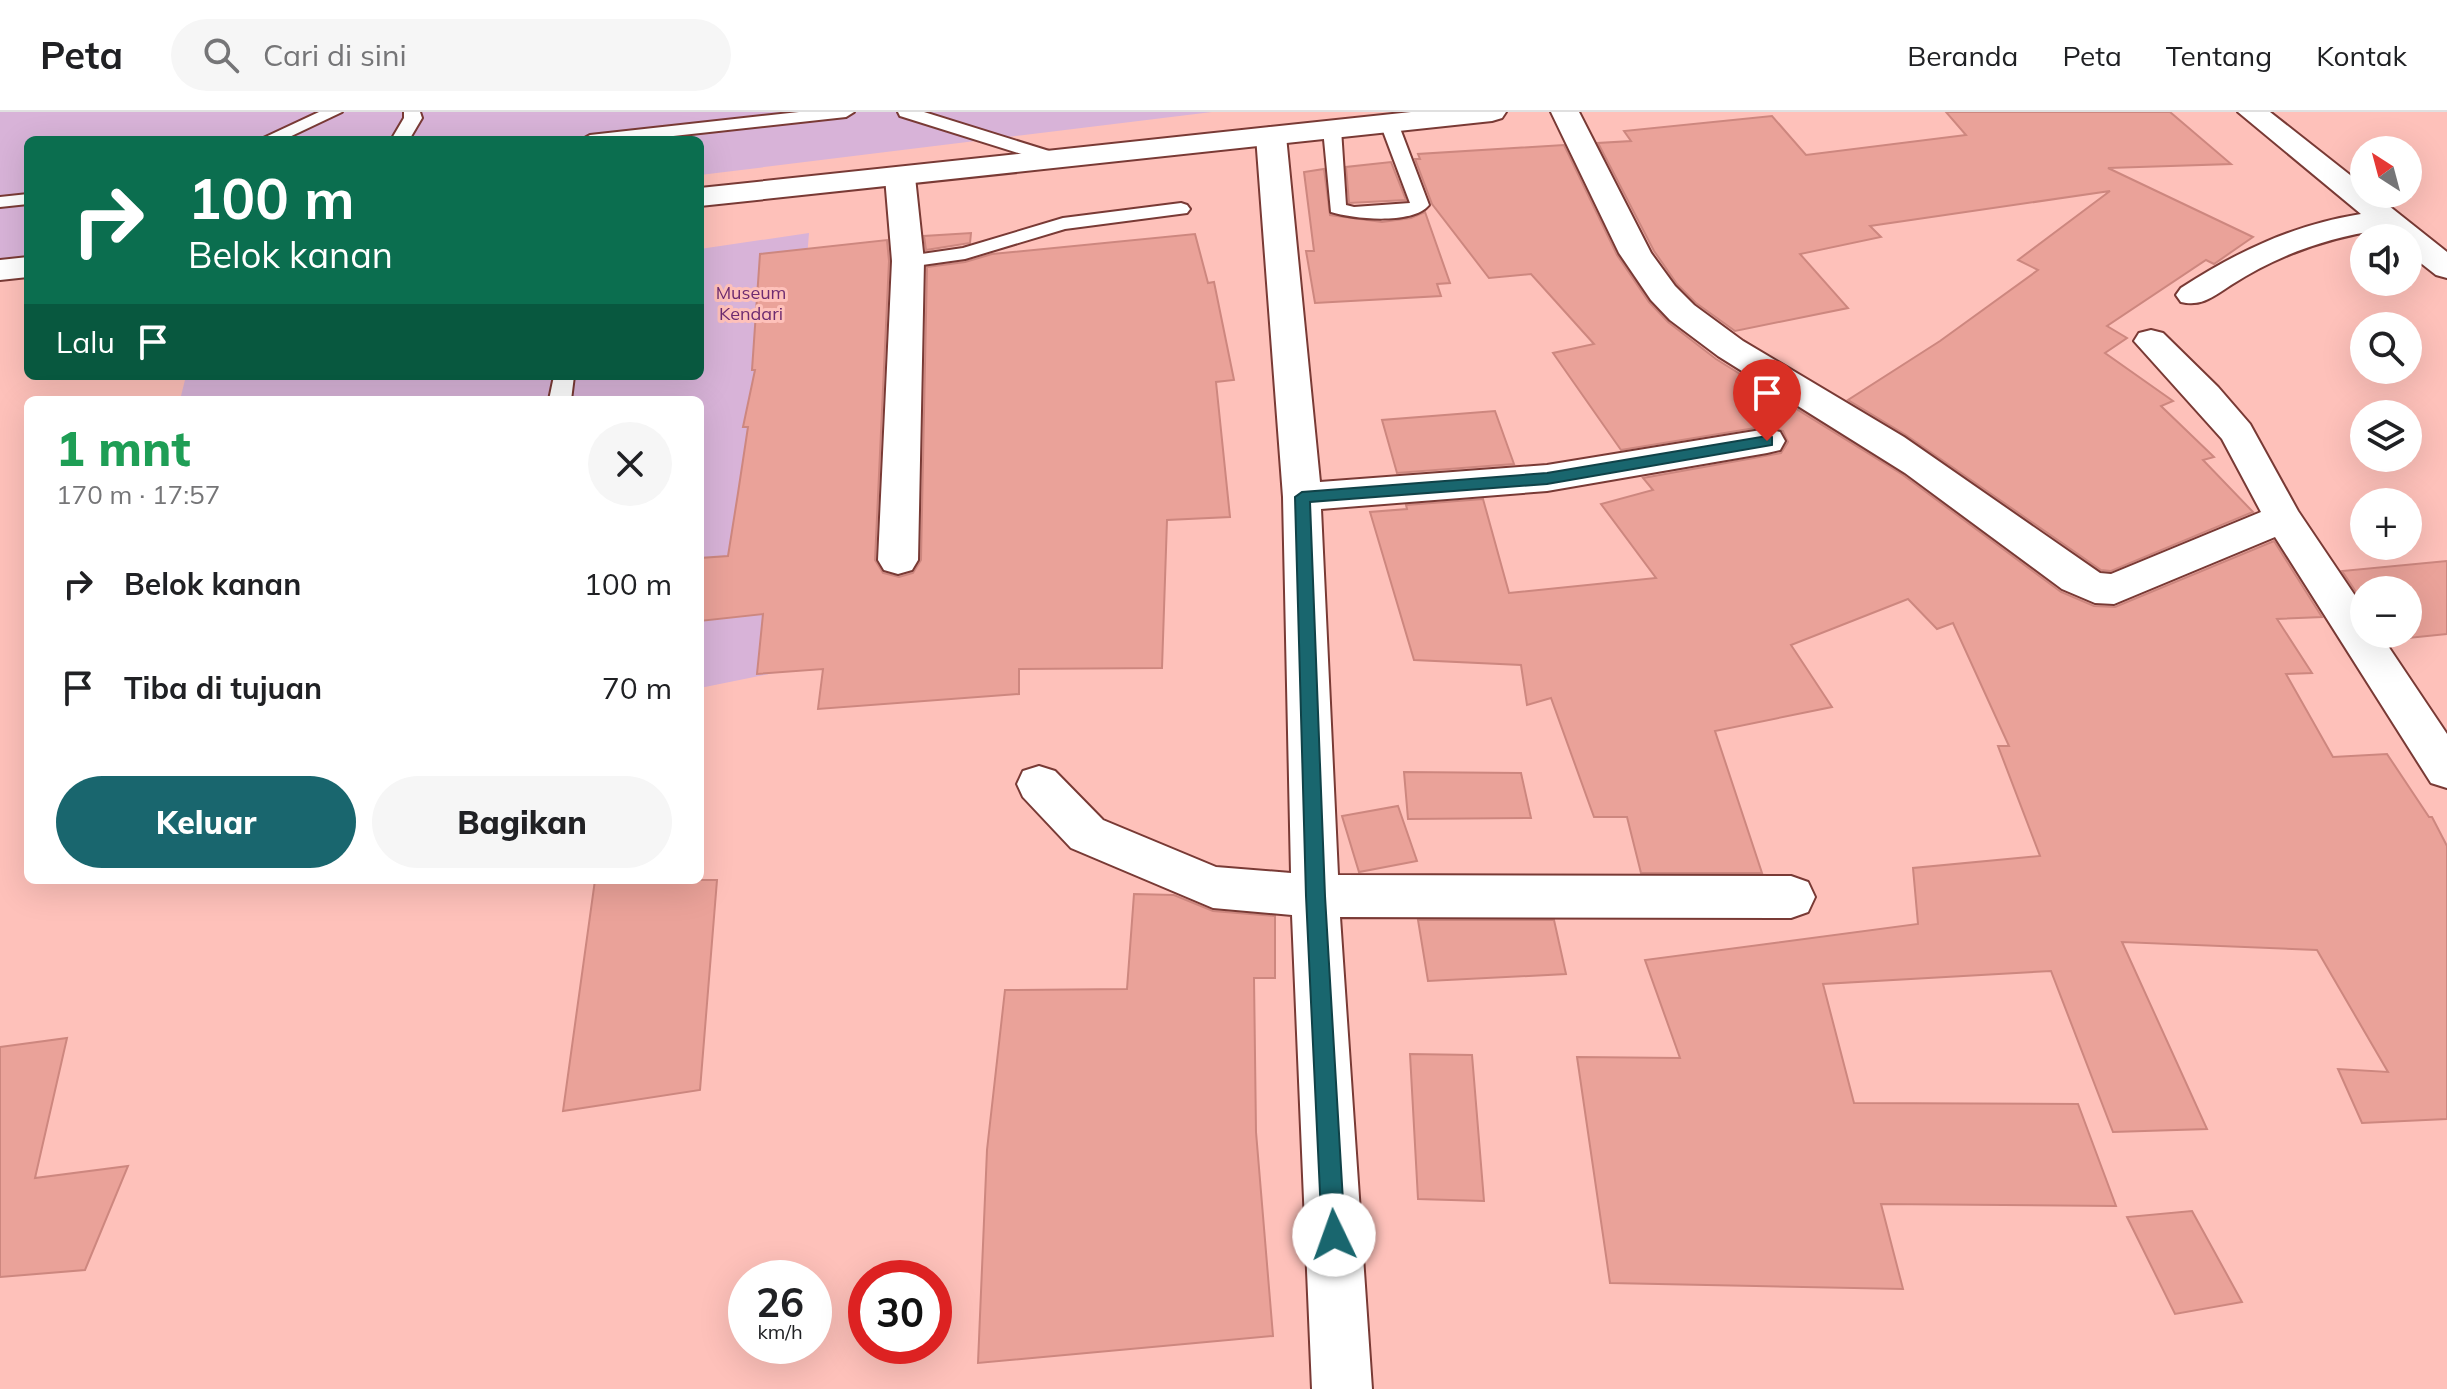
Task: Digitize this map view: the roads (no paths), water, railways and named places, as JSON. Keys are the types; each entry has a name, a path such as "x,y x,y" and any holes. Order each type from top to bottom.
{"street":[{"path":"704,197 1492,112"},
{"path":"1565,112 1630,241 1662,292 1677,307 1756,363 1862,426 1931,472 2076,579 2095,588 2114,589 2283,518"},
{"path":"2252,112 2350,178"},
{"path":"1271,136 1302,497 1315,896 1342,1389"},
{"path":"898,560 908,261 900,177"},
{"path":"2193,295 2282,242 2389,208"},
{"path":"2393,208 2447,268"},
{"path":"2394,208 2447,234"},
{"path":"0,270 24,267"},
{"path":"2151,341 2205,395 2237,433 2283,518 2447,770"},
{"path":"1302,497 1547,478 1767,441"},
{"path":"1039,784 1087,834 1213,887 1315,896 1791,897"}],"lane":[{"path":"277,136 334,112"},
{"path":"402,136 413,118 412,112"},
{"path":"627,136 846,112"},
{"path":"906,112 1056,159"},
{"path":"1332,129 1337,208 1353,213 1413,210 1420,205 1389,123"},
{"path":"0,202 24,199"},
{"path":"908,261 965,253 1063,224 1181,209"}],"park label":[{"name":"Museum Kendari","path":"751,302"}]}
